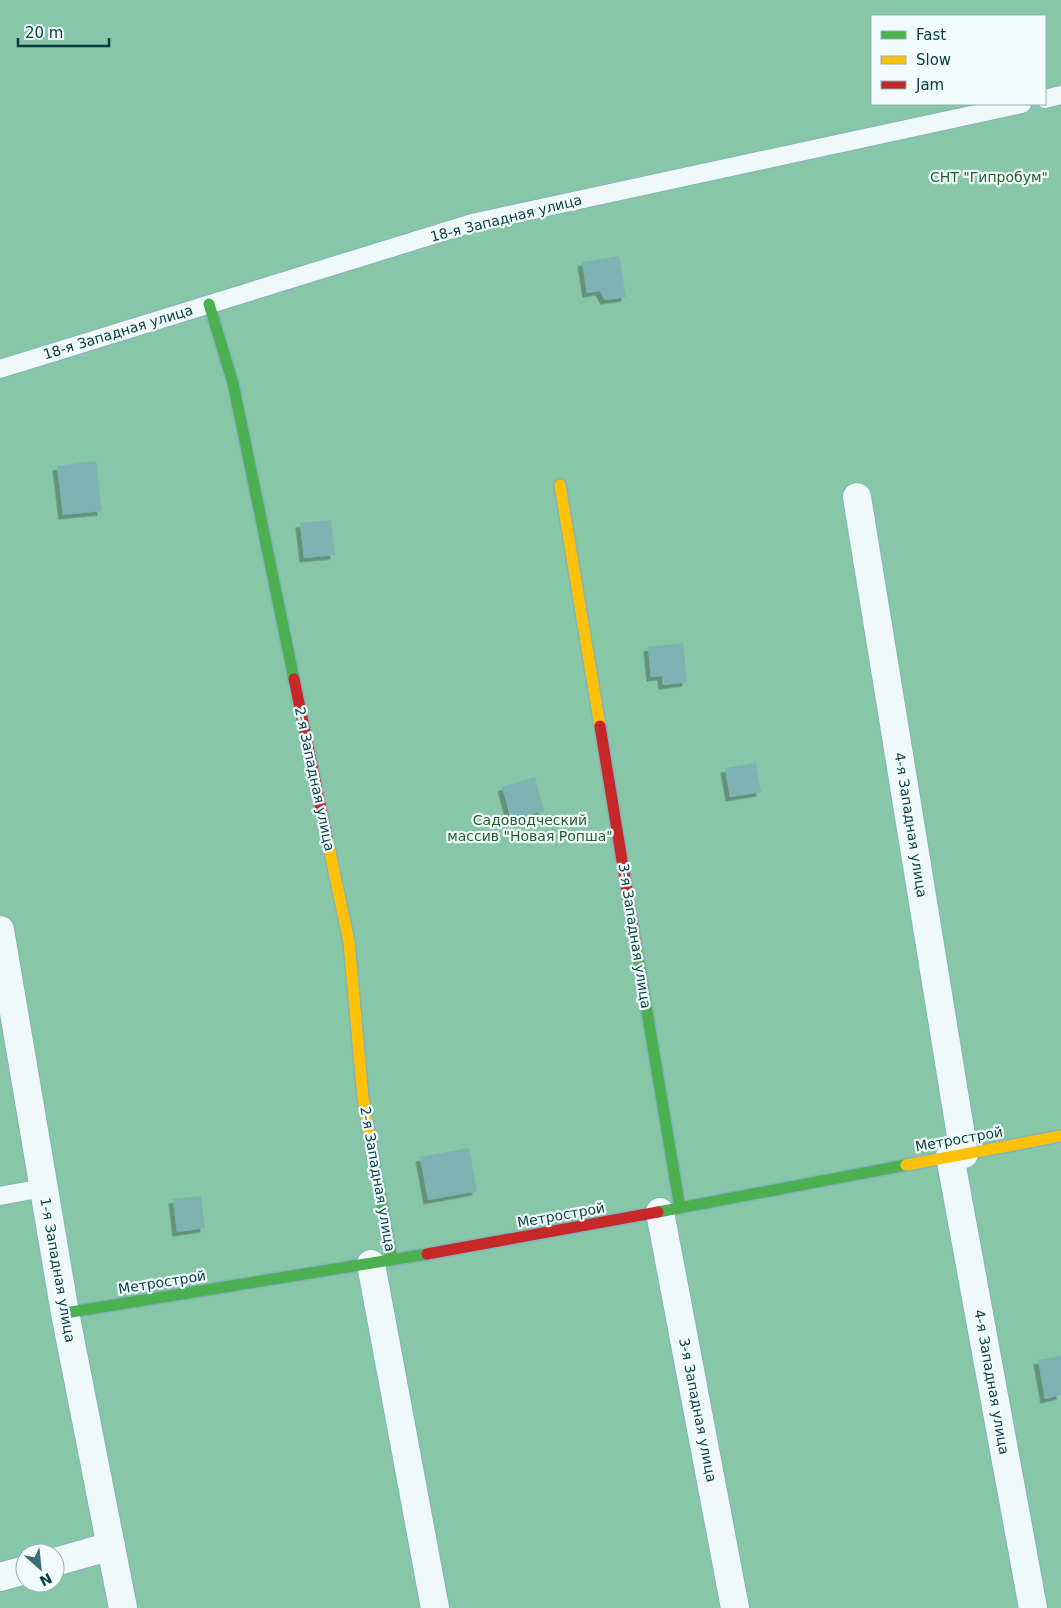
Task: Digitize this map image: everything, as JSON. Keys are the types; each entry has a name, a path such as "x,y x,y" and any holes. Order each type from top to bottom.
{"street":[{"name":"2-я Западная улица","path":"209,304 233,382 349,942 381,1262 435,1608"},
{"name":"3-я Западная улица","path":"560,485 670,1210 735,1608"},
{"name":"4-я Западная улица","path":"857,497 957,1155 1034,1608"},
{"name":"1-я Западная улица","path":"0,930 65,1313 123,1608"},
{"name":"Метрострой","path":"65,1313 381,1262 670,1210 1061,1136"},
{"path":"65,1559 111,1546"},
{"path":"0,1577 15,1573"}],"lane":[{"path":"1046,99 1061,95"},
{"name":"18-я Западная улица","path":"0,369 472,223 1017,105"},
{"path":"0,1196 43,1188"}],"green space":[{"name":"Садоводческий массив \"Новая Ропша\"","path":"0,0 1061,0 1061,1608 0,1608"}],"building":[{"path":"619,256 626,297 605,300 600,291 587,293 582,262"},
{"path":"96,461 102,511 63,515 57,466"},
{"path":"331,520 335,555 304,558 300,523"},
{"path":"683,643 687,682 663,685 662,676 651,677 648,647"},
{"path":"756,763 761,792 730,797 725,768"},
{"path":"535,777 544,811 511,819 502,787"},
{"path":"469,1148 477,1191 428,1200 420,1157"},
{"path":"201,1196 205,1228 177,1232 173,1199"},
{"path":"1061,1356 1061,1395 1045,1399 1038,1360"}],"traffic: fast":[{"path":"209,304 233,383 294,679"},
{"path":"636,946 680,1208"},
{"path":"372,1151 392,1260"},
{"path":"658,1212 906,1165"},
{"path":"65,1313 427,1254"}],"traffic: slow":[{"path":"560,485 600,726"},
{"path":"327,838 349,942 363,1098 372,1151"},
{"path":"906,1165 1061,1136"}],"traffic: jam":[{"path":"294,679 327,838"},
{"path":"600,726 636,946"},
{"path":"427,1254 658,1212"}],"park label":[{"name":"СНТ \"Гипробум\"","path":"989,177"}]}
